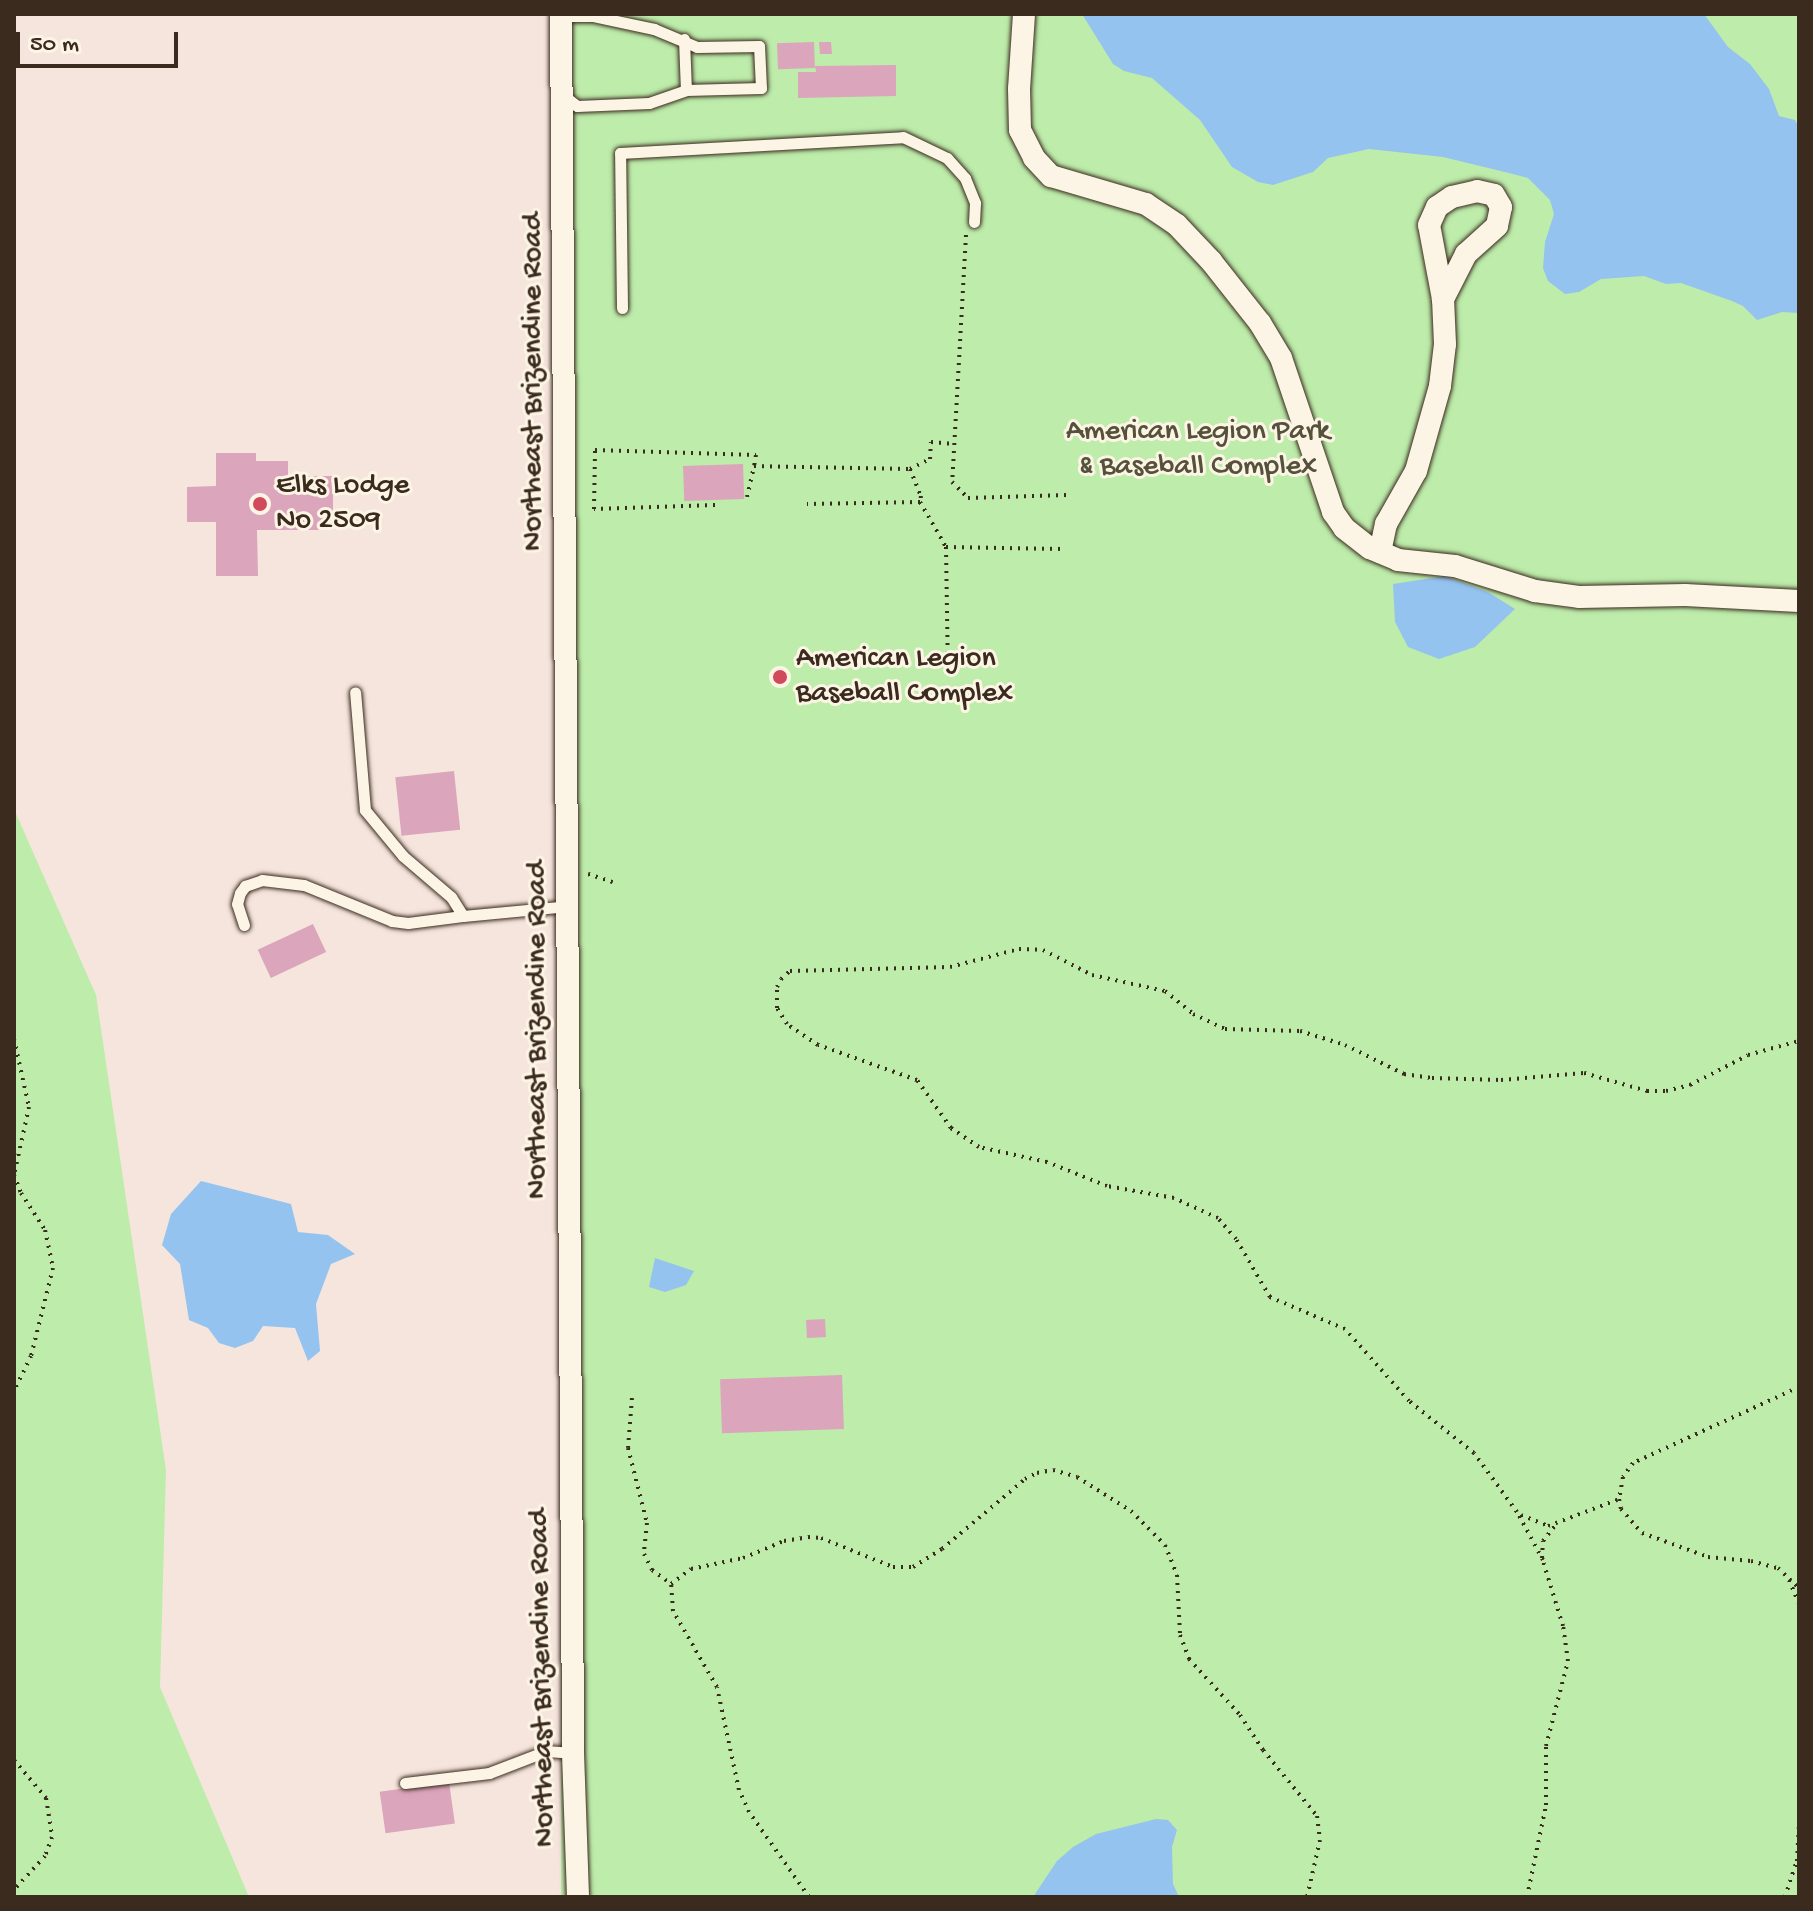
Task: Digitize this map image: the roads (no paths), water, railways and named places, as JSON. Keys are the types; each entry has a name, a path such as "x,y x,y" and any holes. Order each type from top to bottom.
{"street":[{"path":"1024,14 1019,89 1020,130 1034,158 1051,176 1146,204 1195,242 1260,323 1281,358 1333,512 1344,528 1398,560 1455,566 1535,591 1579,597 1685,595 1799,601"},
{"name":"Northeast Brizendine Road","path":"561,15 565,163 573,1753 578,1897"},
{"path":"1380,552 1386,524 1416,471 1430,427 1445,344 1443,299 1429,225 1437,207 1452,197 1477,191 1494,195 1501,207 1497,226 1466,254 1443,299"}],"lane":[{"path":"561,15 596,15 684,39 697,47 759,46 761,88 686,90 649,103 577,106 563,95"},
{"path":"684,39 686,90"},
{"path":"622,308 620,153 903,137 947,158 965,178 975,203 974,222"},
{"path":"355,692 365,810 403,856 451,897 463,916"},
{"path":"244,925 237,904 240,893 245,886 262,880 304,885 392,921 408,923 568,906"},
{"path":"405,1783 489,1773 546,1751 573,1753"}],"water":[{"path":"1082,14 1704,14 1728,47 1750,64 1769,89 1779,116 1795,120 1799,128 1799,313 1782,312 1757,320 1743,306 1732,301 1681,283 1666,284 1644,276 1601,279 1579,292 1565,294 1548,281 1543,268 1545,242 1554,214 1550,200 1528,178 1443,157 1369,149 1328,158 1313,172 1273,185 1258,182 1232,167 1200,120 1152,78 1124,71 1113,64"},
{"path":"1445,576 1488,592 1515,609 1475,647 1439,659 1408,647 1395,622 1393,584"},
{"path":"201,1181 291,1204 298,1232 328,1235 355,1254 331,1264 316,1304 320,1351 308,1361 295,1328 263,1326 253,1341 235,1348 219,1343 208,1328 189,1320 180,1264 162,1245 171,1214"},
{"path":"655,1258 694,1271 686,1285 665,1292 649,1287"},
{"path":"1156,1819 1168,1820 1177,1830 1172,1847 1173,1884 1179,1897 1033,1897 1057,1861 1073,1847 1096,1834"}],"place":[{"name":"Elks Lodge No 2509","path":"260,504"},
{"name":"American Legion Baseball Complex","path":"780,677"}],"park label":[{"name":"American Legion Park & Baseball Complex","path":"1198,450"}]}
